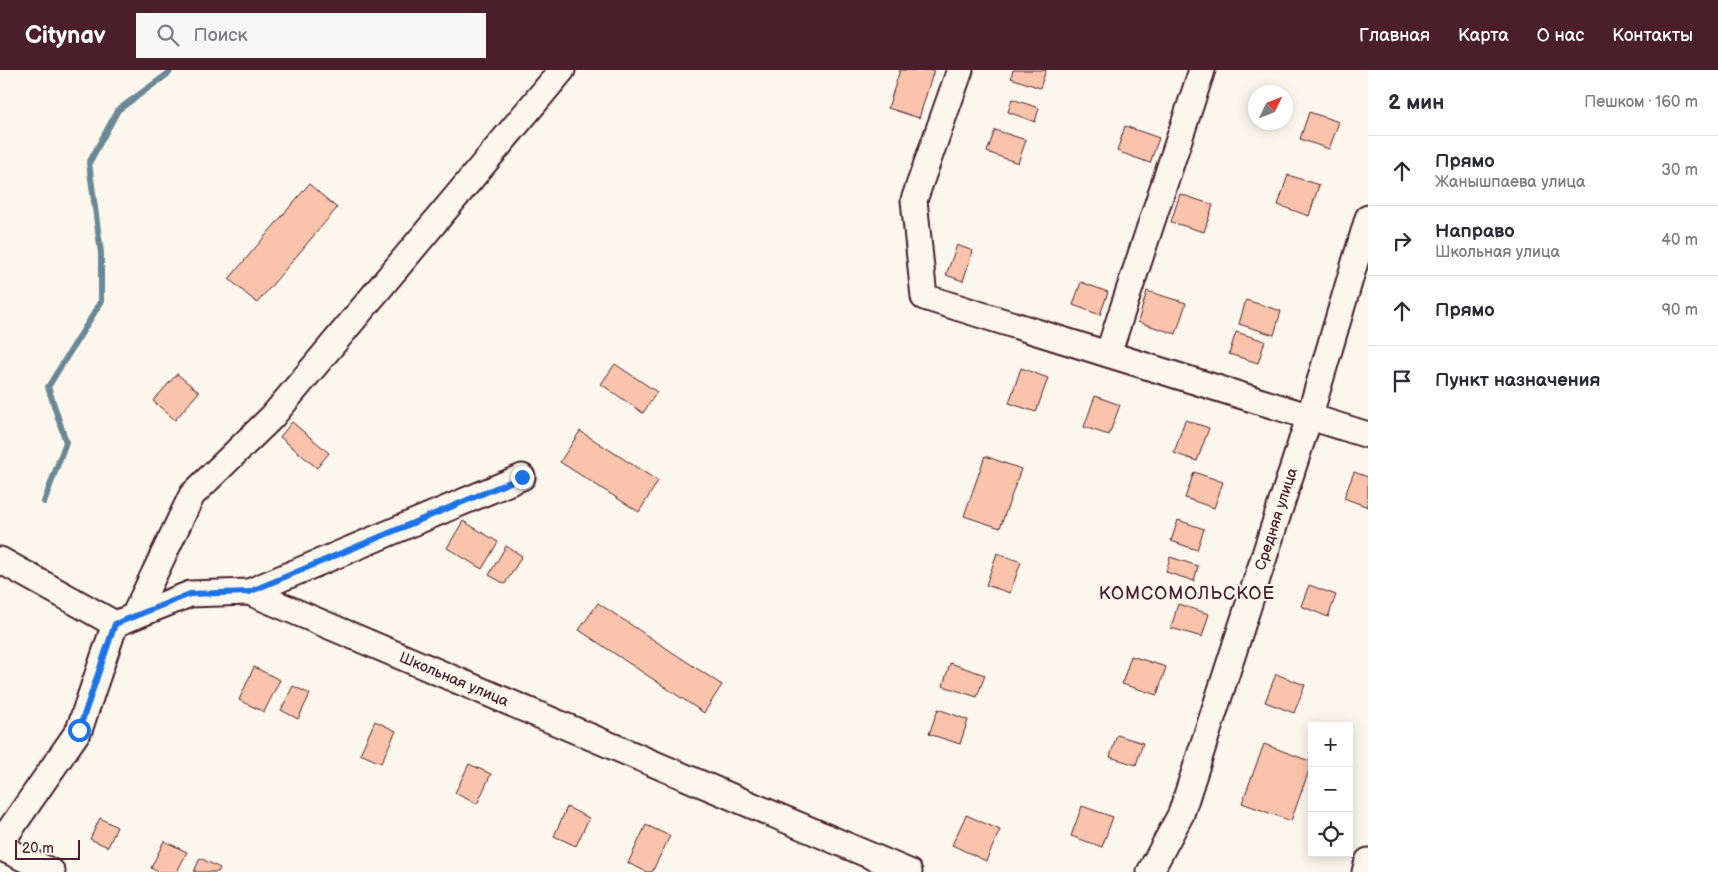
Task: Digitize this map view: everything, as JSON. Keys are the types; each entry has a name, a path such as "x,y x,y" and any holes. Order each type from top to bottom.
{"street":[{"path":"52,872 0,846 79,730 125,620 192,495 272,417 562,70"},
{"path":"960,70 914,200 924,297 1368,435"},
{"path":"1108,354 1202,70"},
{"name":"Средняя улица","path":"1150,872 1181,814 1309,418 1368,218"},
{"path":"249,592 522,477"},
{"path":"0,560 125,620"},
{"name":"Школьная улица","path":"125,620 190,594 249,592 909,872"},
{"path":"1365,872 1368,862"}],"building":[{"path":"900,70 934,70 919,118 888,108"},
{"path":"1013,70 1046,70 1040,88 1011,78"},
{"path":"1012,99 1039,108 1035,122 1008,112"},
{"path":"1309,112 1339,122 1329,149 1300,139"},
{"path":"1125,126 1159,138 1150,163 1117,151"},
{"path":"995,130 1026,140 1018,163 987,152"},
{"path":"1288,175 1319,185 1309,216 1278,205"},
{"path":"309,184 337,208 257,303 229,279"},
{"path":"1180,194 1213,205 1204,232 1171,222"},
{"path":"957,245 973,251 963,281 946,275"},
{"path":"1081,282 1108,292 1100,315 1073,305"},
{"path":"1147,291 1186,303 1176,334 1138,322"},
{"path":"1246,300 1281,311 1274,335 1239,324"},
{"path":"1236,332 1265,341 1258,363 1229,354"},
{"path":"615,364 657,392 643,413 601,384"},
{"path":"1021,368 1048,378 1036,412 1009,403"},
{"path":"177,374 199,392 175,420 153,401"},
{"path":"1095,396 1120,405 1109,435 1084,427"},
{"path":"1185,420 1209,428 1197,461 1174,453"},
{"path":"292,422 329,453 317,468 280,437"},
{"path":"580,431 658,481 639,512 560,462"},
{"path":"985,456 1021,469 1000,528 964,516"},
{"path":"1194,472 1223,482 1214,508 1185,498"},
{"path":"1354,472 1368,477 1368,507 1344,498"},
{"path":"1178,520 1204,529 1197,550 1171,541"},
{"path":"463,521 498,542 482,569 447,548"},
{"path":"506,546 522,556 505,584 489,575"},
{"path":"997,553 1021,562 1010,593 986,585"},
{"path":"1170,557 1198,566 1194,581 1166,572"},
{"path":"1309,585 1336,595 1328,617 1301,606"},
{"path":"598,603 722,685 704,713 579,630"},
{"path":"1178,604 1209,614 1202,637 1171,628"},
{"path":"1131,656 1166,667 1157,695 1122,684"},
{"path":"950,663 985,675 977,697 943,686"},
{"path":"254,667 280,680 264,712 239,700"},
{"path":"1276,674 1305,685 1294,713 1265,702"},
{"path":"293,686 310,694 298,719 281,710"},
{"path":"938,709 968,720 960,744 929,734"},
{"path":"375,721 396,731 381,763 360,754"},
{"path":"1117,735 1143,743 1136,765 1110,757"},
{"path":"1264,744 1308,760 1308,773 1291,821 1242,803"},
{"path":"469,764 491,774 477,804 455,793"},
{"path":"1082,806 1113,817 1102,847 1071,836"},
{"path":"567,807 589,818 576,846 554,836"},
{"path":"966,815 1000,830 986,861 952,845"},
{"path":"100,818 117,827 108,847 90,839"},
{"path":"646,825 670,836 652,872 647,872 628,863"},
{"path":"164,841 187,852 177,872 158,872 151,868"},
{"path":"200,858 220,868 218,872 194,872"}],"waterway":[{"path":"44,502 66,442 48,387 101,302 101,253 89,163 118,110 169,73 170,70"}],"district":[{"name":"КОМСОМОЛЬСКОЕ","path":"1187,593"}],"route":[{"path":"79,730 115,624 190,594 249,592 522,477"}]}
